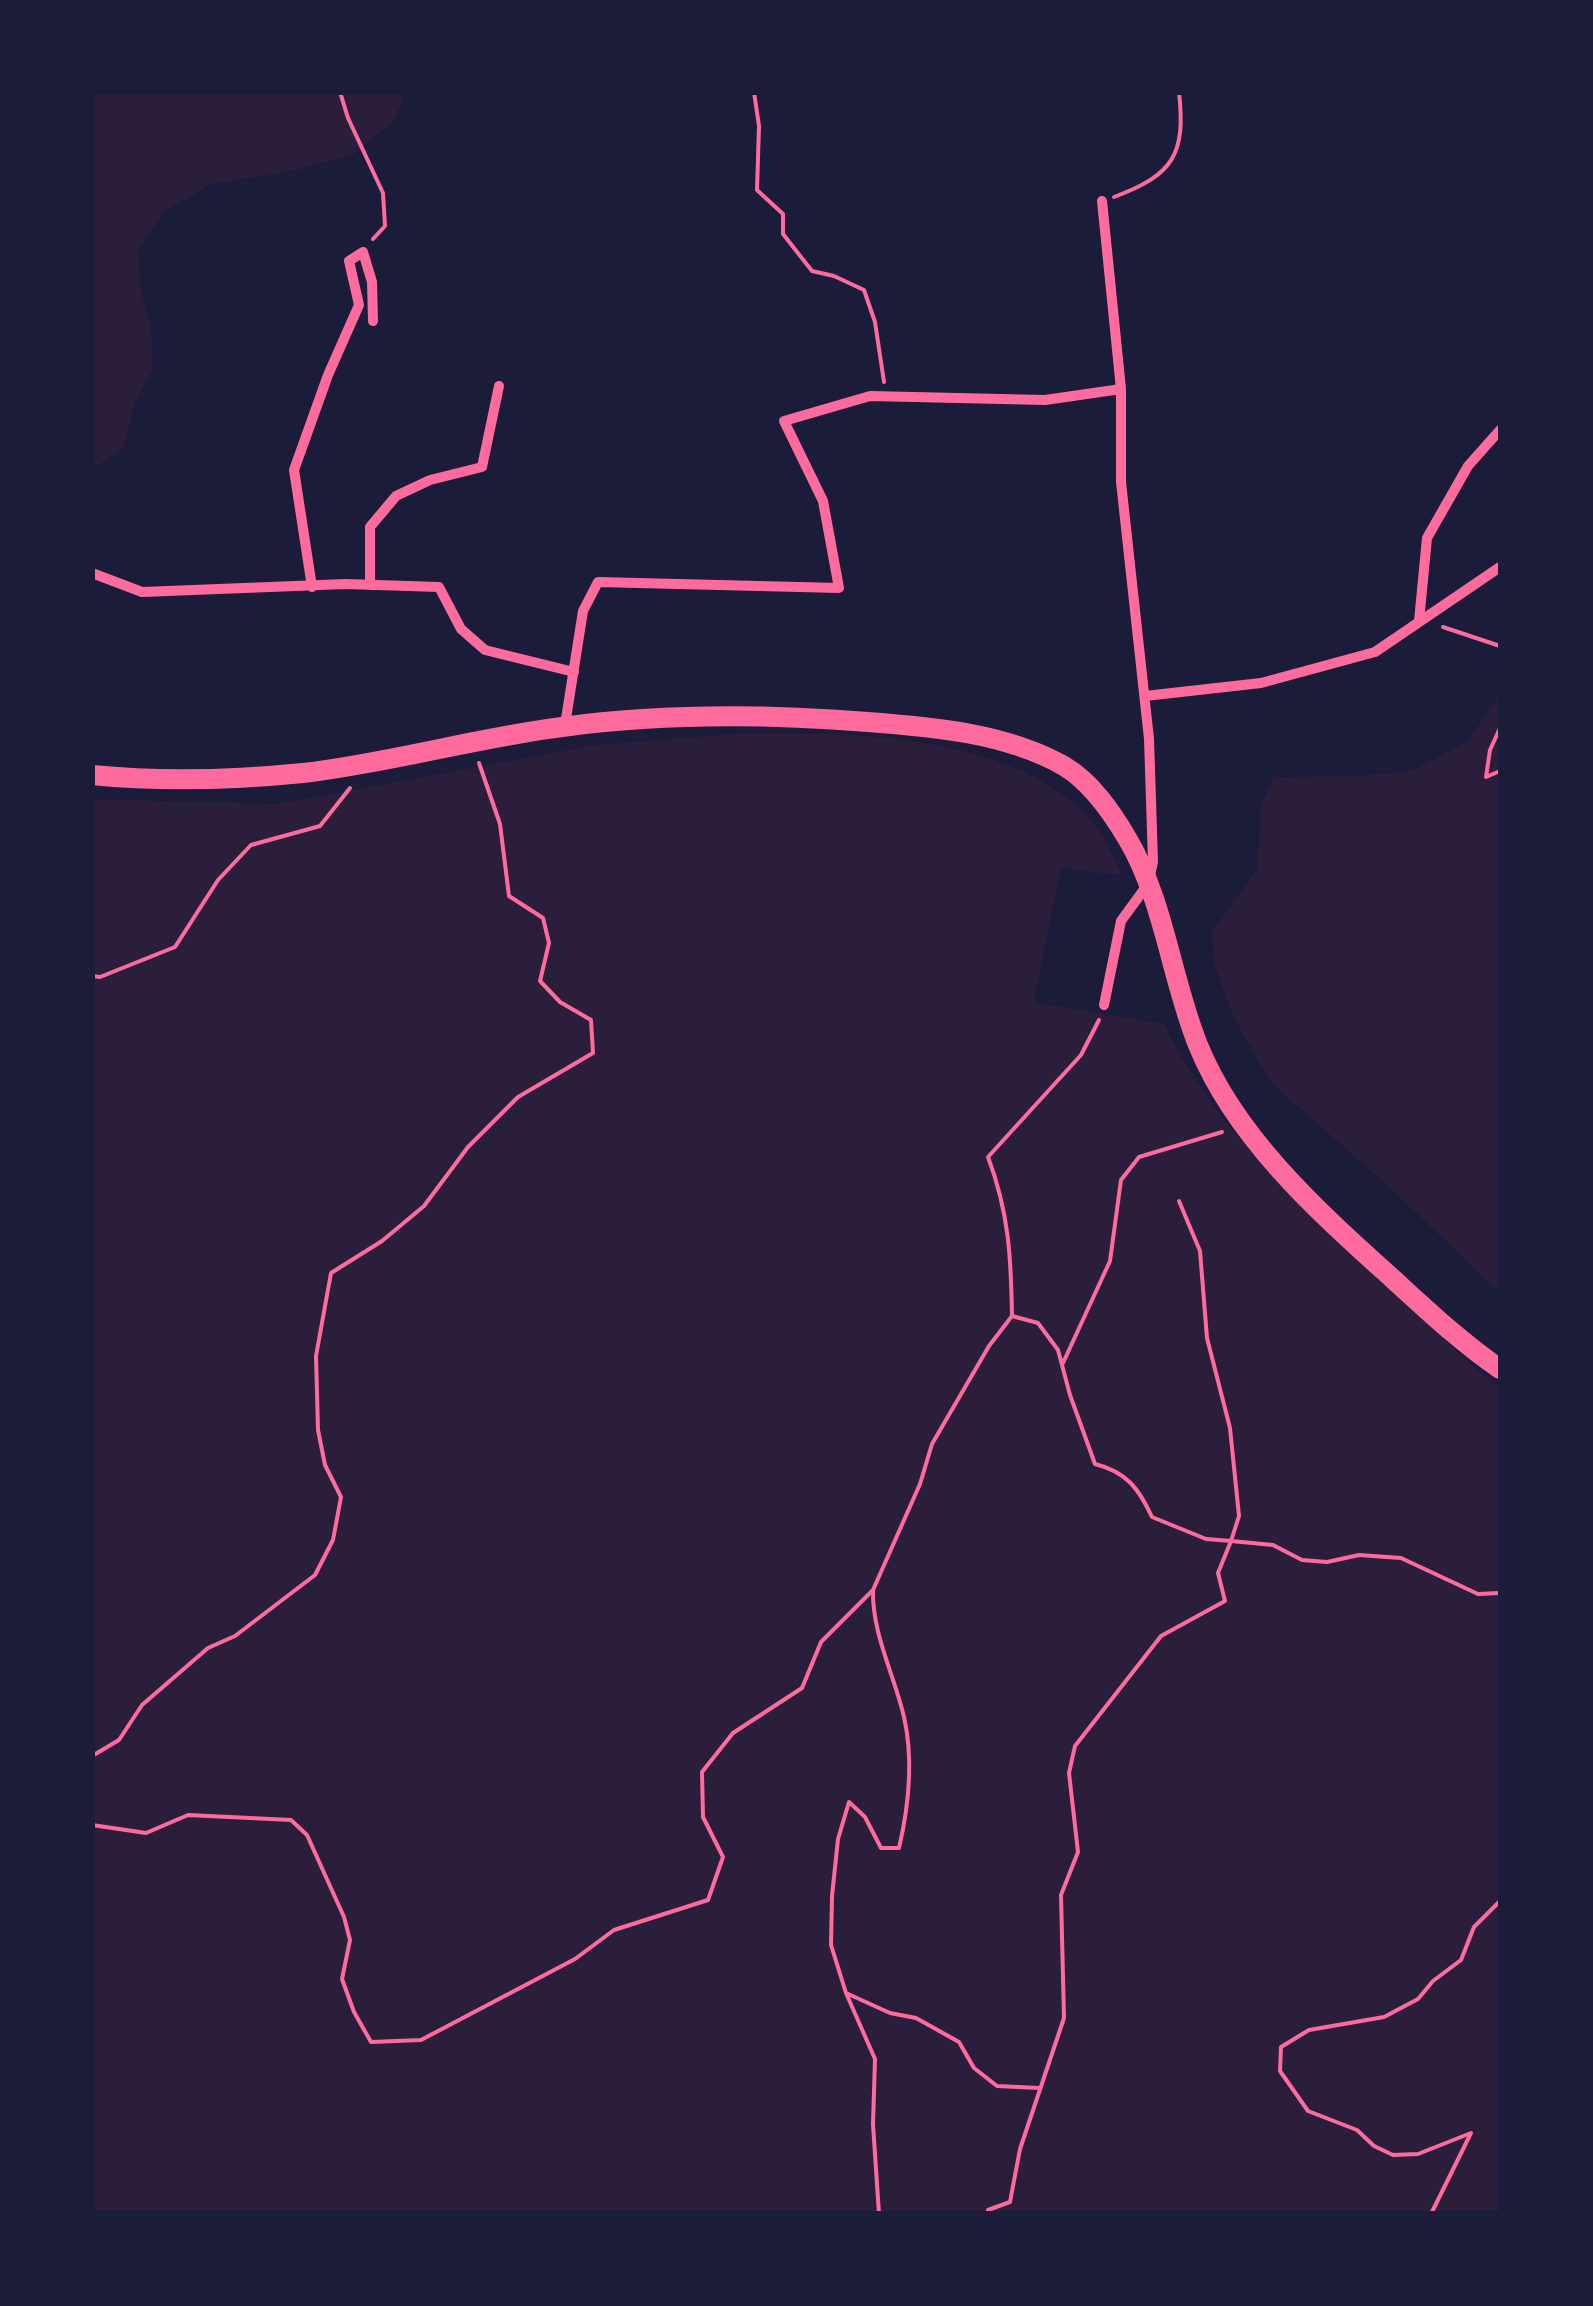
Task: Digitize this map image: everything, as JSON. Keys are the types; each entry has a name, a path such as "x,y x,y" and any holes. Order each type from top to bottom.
{"main road":[{"path":"92,775 228,778 369,764 564,726 676,717 806,717 924,726 1026,748 1068,768 1094,791 1130,844 1148,884 1185,1013 1200,1051 1246,1126 1328,1220 1470,1348 1500,1369"}],"street":[{"path":"1102,201 1121,389 1120,482 1146,696 1154,822 1148,884 1121,922 1104,1005"},
{"path":"312,587 294,470 328,375 359,305 349,261 363,252 372,282 373,321"},
{"path":"370,585 370,527 396,496 430,480 482,467 499,386"},
{"path":"564,726 583,611 598,582 839,588 823,501 784,421 870,396 1046,400 1121,389"},
{"path":"1419,621 1427,538 1468,466 1500,430"},
{"path":"1146,696 1260,683 1374,652 1500,567"},
{"path":"92,573 142,592 439,586 461,630 485,650 574,672"}],"path":[{"path":"340,92 383,193 384,226 363,252"},
{"path":"754,92 759,126 757,190 782,214 784,234 812,271 864,290 878,336 886,396"},
{"path":"1102,201 1151,184 1169,164 1183,129 1179,92"},
{"path":"1419,621 1500,646"},
{"path":"1500,728 1490,750 1486,777 1500,771"},
{"path":"92,1756 119,1740 142,1705 208,1648 235,1636 316,1576 333,1540 341,1497 324,1465 318,1430 316,1356 331,1273 382,1241 424,1206 468,1147 518,1097 592,1053 592,1020 560,1002 540,981 550,943 543,918 508,896 500,824 473,744"},
{"path":"92,976 100,977 175,946 218,880 251,846 320,826 369,764"},
{"path":"92,1825 146,1833 188,1815 290,1820 307,1835 344,1918 350,1940 342,1979 371,2042 421,2040 575,1959 614,1930 708,1900 723,1857 703,1818 702,1772 733,1734 802,1688 821,1642 873,1590 920,1484 932,1444 988,1346 1012,1316 1010,1238 1002,1195 988,1157 1081,1054 1104,1005"},
{"path":"1062,1366 1110,1261 1121,1180 1139,1157 1190,1139 1246,1126"},
{"path":"988,2214 988,2210 1010,2202 1012,2176 1064,2018 1061,1895 1078,1852 1069,1774 1075,1746 1161,1636 1225,1601 1218,1573 1239,1516 1230,1428 1207,1338 1200,1251 1178,1201"},
{"path":"1012,1316 1038,1323 1058,1350 1096,1464 1112,1468 1138,1486 1152,1517 1206,1538 1272,1545 1302,1560 1328,1562 1359,1554 1402,1558 1478,1594 1500,1592"},
{"path":"873,1590 873,1613 903,1714 910,1771 906,1815 899,1848 881,1848 865,1817 849,1802 838,1839 831,1945 846,1993 875,2060 873,2124 880,2214"},
{"path":"1431,2214 1471,2133 1418,2154 1393,2155 1374,2146 1356,2130 1308,2111 1280,2070 1281,2047 1309,2030 1384,2017 1418,1999 1433,1981 1461,1960 1474,1927 1500,1901"},
{"path":"846,1993 890,2013 916,2018 959,2042 974,2068 997,2086 1041,2088"}],"shaded area":[{"path":"93,93 406,93 394,121 351,156 288,172 212,184 165,211 138,249 141,292 151,326 153,369 135,403 124,448 93,469"},
{"path":"1500,694 1500,1293 1387,1185 1271,1083 1235,1020 1214,965 1212,932 1257,869 1261,805 1274,777 1412,771 1468,741"},
{"path":"746,733 875,737 962,751 1004,763 1042,781 1077,805 1098,829 1123,876 1061,868 1034,1002 1164,1024 1213,1104 1273,1175 1464,1358 1500,1386 1500,2213 93,2214 93,799 277,804 595,745"}]}
